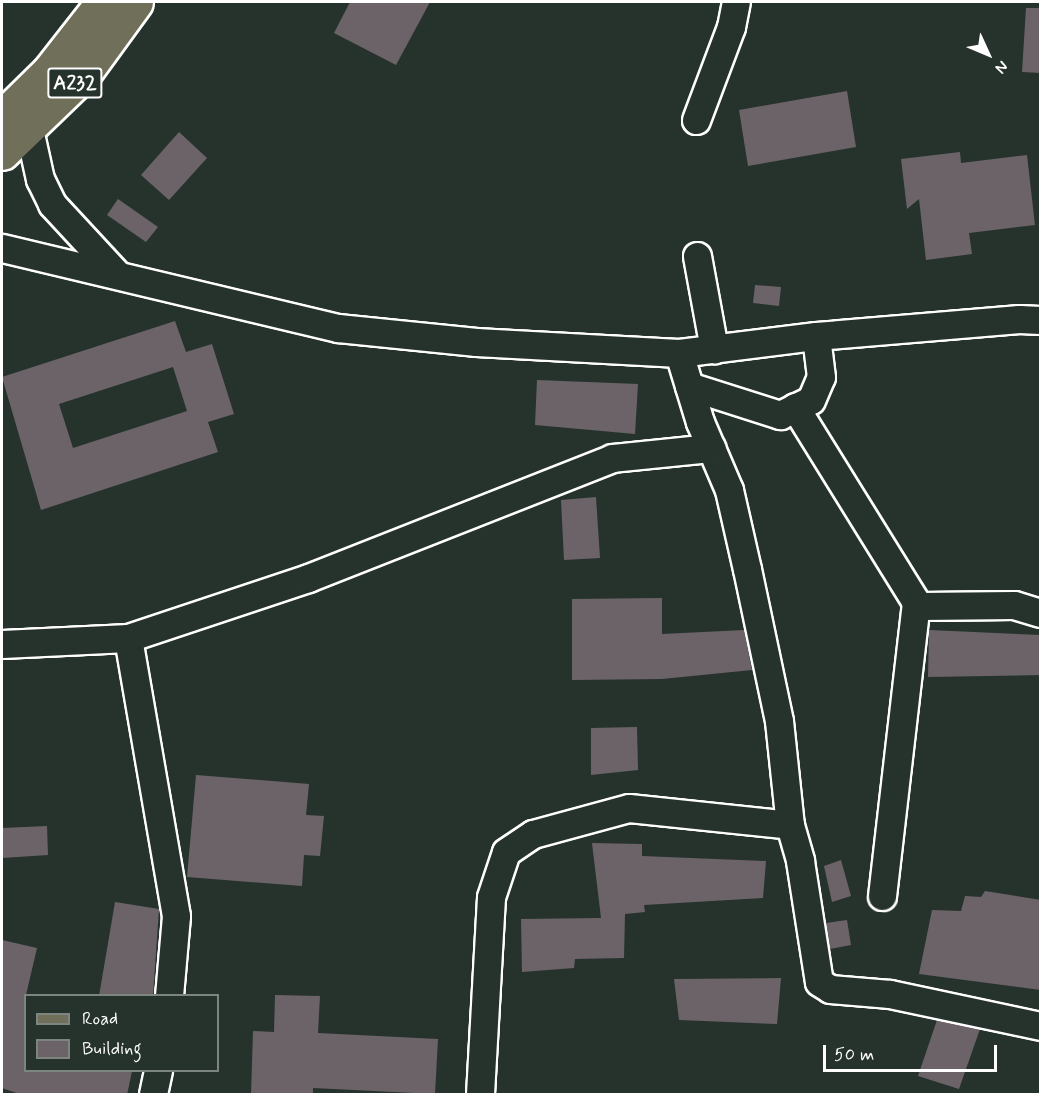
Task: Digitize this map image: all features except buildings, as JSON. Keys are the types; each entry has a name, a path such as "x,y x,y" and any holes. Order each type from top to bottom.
{"main road":[{"name":"A232","path":"2,153 17,115 104,2"},
{"name":"A232","path":"17,115 83,75 136,2"}],"street":[{"path":"696,120 731,27 736,2"},
{"path":"17,115 52,204 115,272"},
{"path":"2,248 115,272 338,328 476,342 679,353 816,336 1018,319 1041,320"},
{"path":"697,256 714,349"},
{"path":"689,387 780,415 811,400 821,377 816,336"},
{"path":"679,353 711,448 729,490 776,709 790,825 800,861 819,982 830,989 890,994 1041,1026"},
{"path":"795,407 915,602 921,606 1014,605 1041,613"},
{"path":"2,644 128,638 308,579 612,458 711,448"},
{"path":"882,896 915,602"},
{"path":"128,638 176,916 169,994"},
{"path":"480,1095 491,897 506,852 533,834 629,808 790,825"},
{"path":"153,1095 158,1072"}]}
